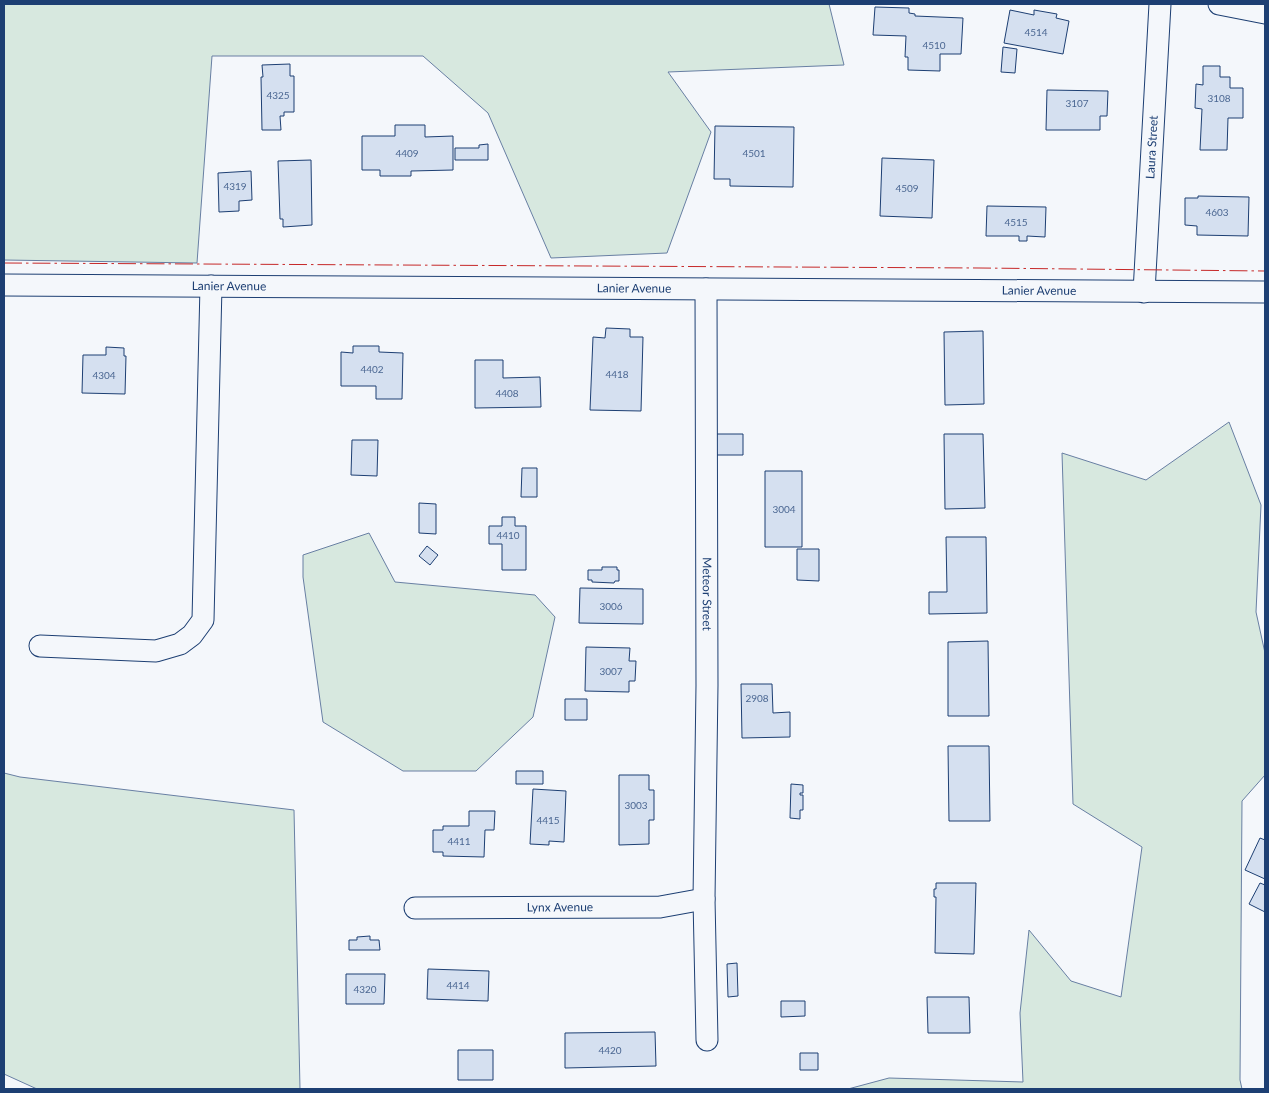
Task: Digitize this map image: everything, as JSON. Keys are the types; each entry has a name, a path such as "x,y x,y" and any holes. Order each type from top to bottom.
{"street":[{"name":"Laura Street","path":"1144,292 1160,4"},
{"path":"1219,4 1265,13"},
{"name":"Lanier Avenue","path":"4,285 1265,292"},
{"path":"40,646 156,651 180,644 192,636 203,620 211,286"},
{"name":"Meteor Street","path":"706,289 707,695 704,899 707,1040"},
{"name":"Lynx Avenue","path":"415,908 660,907 704,899"}],"shaded area":[{"path":"4,4 829,4 844,65 668,72 711,132 667,253 551,258 488,113 423,56 212,56 197,263 4,260"},
{"path":"1229,422 1261,505 1256,612 1265,653 1265,775 1242,801 1240,1080 1242,1089 848,1089 889,1078 1023,1082 1020,1013 1029,930 1071,981 1121,997 1142,847 1073,804 1062,453 1146,480"},
{"path":"369,533 395,582 535,595 555,617 533,717 476,771 403,771 323,722 303,577 303,555"},
{"path":"4,773 20,777 294,810 300,1089 37,1089 4,1074"}],"building":[{"path":"875,7 909,8 909,13 915,14 915,16 963,18 961,54 940,54 940,71 908,70 908,57 905,57 906,36 873,35"},
{"path":"1010,10 1034,15 1034,10 1057,14 1056,18 1069,21 1063,54 1004,43"},
{"path":"1003,47 1017,49 1015,73 1001,72"},
{"path":"290,64 290,76 294,76 294,112 284,112 284,116 280,116 281,130 262,130 262,65"},
{"path":"1203,66 1220,66 1220,77 1230,77 1230,88 1243,88 1243,118 1228,118 1227,150 1200,150 1202,109 1195,108 1196,84 1203,85"},
{"path":"1047,90 1108,91 1107,116 1100,116 1100,130 1046,130"},
{"path":"395,125 425,125 425,137 453,136 453,170 411,171 411,176 380,176 380,170 362,170 362,136 395,136"},
{"path":"715,126 794,127 793,187 730,186 730,179 714,179"},
{"path":"488,144 488,160 455,160 455,148 479,148 479,145"},
{"path":"882,158 934,160 932,218 880,216"},
{"path":"311,160 312,225 283,227 283,219 280,219 278,161"},
{"path":"251,171 252,200 239,201 239,211 219,212 218,173"},
{"path":"1198,196 1249,197 1248,236 1197,235 1197,226 1185,225 1185,198 1198,198"},
{"path":"987,206 1046,207 1045,237 1027,236 1027,241 1019,241 1019,236 986,236"},
{"path":"606,328 630,329 630,337 643,337 641,411 590,410 593,337 605,338"},
{"path":"983,331 984,404 945,405 944,332"},
{"path":"353,346 379,346 379,352 403,353 402,399 376,399 376,386 341,386 341,352 353,353"},
{"path":"106,347 124,348 124,356 126,356 125,394 82,393 83,355 106,355"},
{"path":"475,360 503,360 503,378 540,377 541,407 475,408"},
{"path":"710,434 743,434 743,455 710,455"},
{"path":"944,434 983,434 985,508 945,509"},
{"path":"352,440 378,440 377,476 351,475"},
{"path":"522,468 537,468 537,497 521,497"},
{"path":"765,471 802,471 802,547 765,547"},
{"path":"419,503 436,504 436,534 419,533"},
{"path":"502,517 515,517 515,526 526,526 526,570 502,570 502,544 489,544 489,526 502,526"},
{"path":"946,537 986,537 987,613 929,614 929,592 947,592"},
{"path":"427,546 438,555 430,565 419,556"},
{"path":"797,549 819,549 819,581 797,580"},
{"path":"602,567 617,567 617,570 619,570 619,581 614,583 592,582 592,580 588,580 588,570 602,570"},
{"path":"580,588 643,589 643,624 579,623"},
{"path":"988,641 989,716 948,716 948,642"},
{"path":"586,647 630,648 629,661 636,661 635,681 629,681 629,692 585,691"},
{"path":"741,684 772,684 773,713 790,712 790,737 742,738"},
{"path":"565,699 587,699 587,720 565,720"},
{"path":"948,746 989,746 990,821 949,821"},
{"path":"516,771 543,771 543,784 516,784"},
{"path":"619,775 649,775 649,790 654,790 654,820 649,820 649,844 619,845"},
{"path":"791,784 803,785 803,793 800,793 800,795 803,795 803,810 800,810 800,819 790,818"},
{"path":"533,789 566,791 564,842 549,841 549,845 530,844"},
{"path":"469,811 495,811 494,830 485,830 484,857 443,856 443,852 433,852 433,830 443,830 443,826 469,826"},
{"path":"1260,838 1265,840 1265,879 1245,870"},
{"path":"936,883 976,883 974,954 935,953 936,897 934,897 934,889 936,889"},
{"path":"1260,883 1265,885 1265,912 1249,904"},
{"path":"370,936 370,940 379,940 380,950 349,950 349,940"},
{"path":"737,963 738,996 728,997 727,964"},
{"path":"428,969 489,971 488,1001 427,999"},
{"path":"346,974 385,974 384,1004 346,1004"},
{"path":"927,997 969,997 970,1033 928,1033"},
{"path":"781,1001 805,1001 805,1016 781,1017"},
{"path":"655,1032 656,1066 565,1068 565,1033"},
{"path":"458,1050 493,1050 493,1080 458,1080"},
{"path":"800,1053 818,1053 818,1070 800,1070"}],"power":[{"path":"4,263 1265,271"}]}
